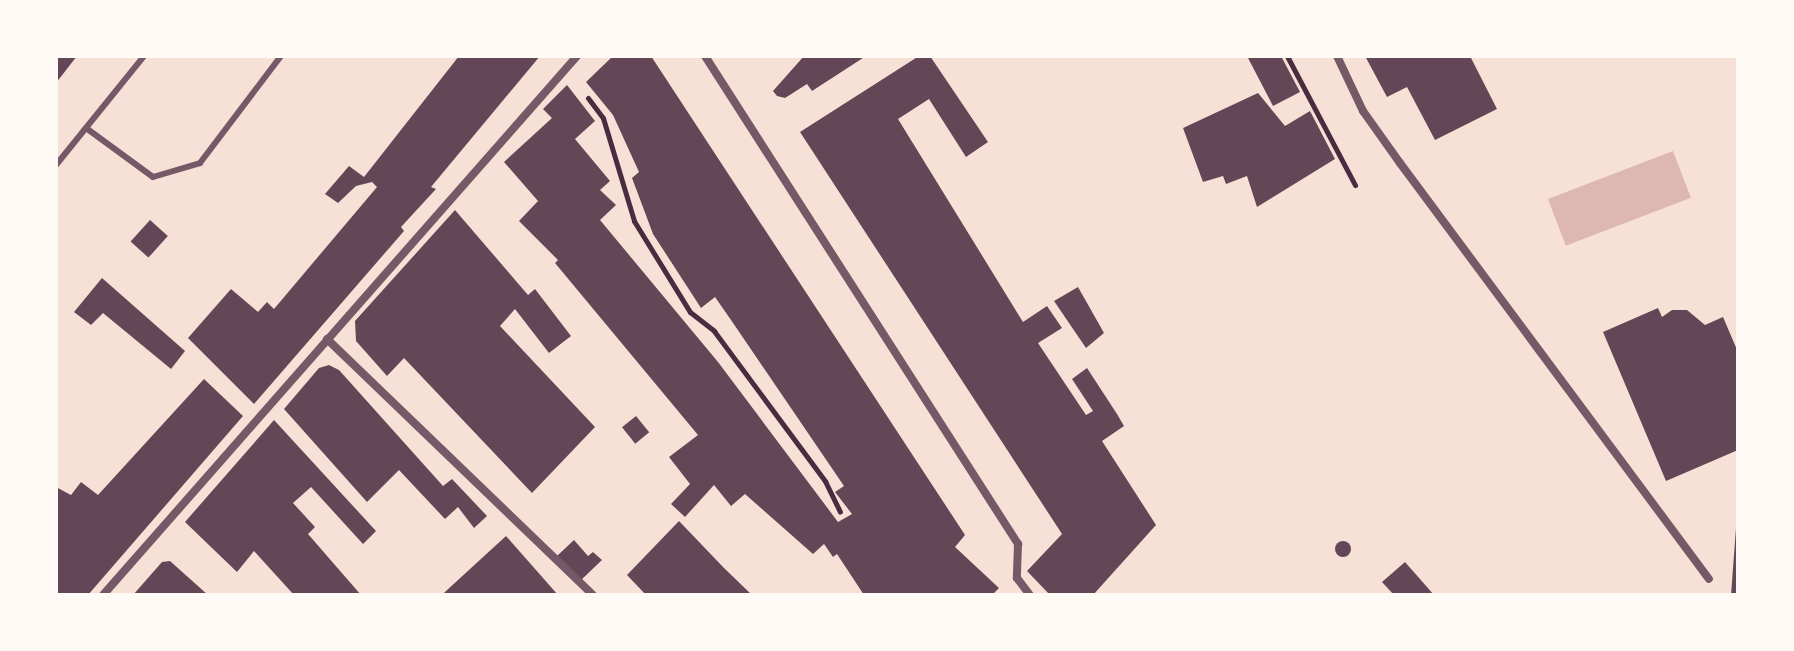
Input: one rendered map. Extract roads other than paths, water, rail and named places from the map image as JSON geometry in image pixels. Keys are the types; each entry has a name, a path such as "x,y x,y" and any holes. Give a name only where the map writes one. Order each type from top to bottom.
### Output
{"street":[{"path":"103,595 577,56"},
{"path":"705,56 1018,544 1017,578 1030,595"},
{"path":"1337,56 1363,111 1709,579"},
{"path":"327,339 593,595"}],"lane":[{"path":"56,165 144,56"},
{"path":"86,128 153,177 200,163 281,56"}]}
